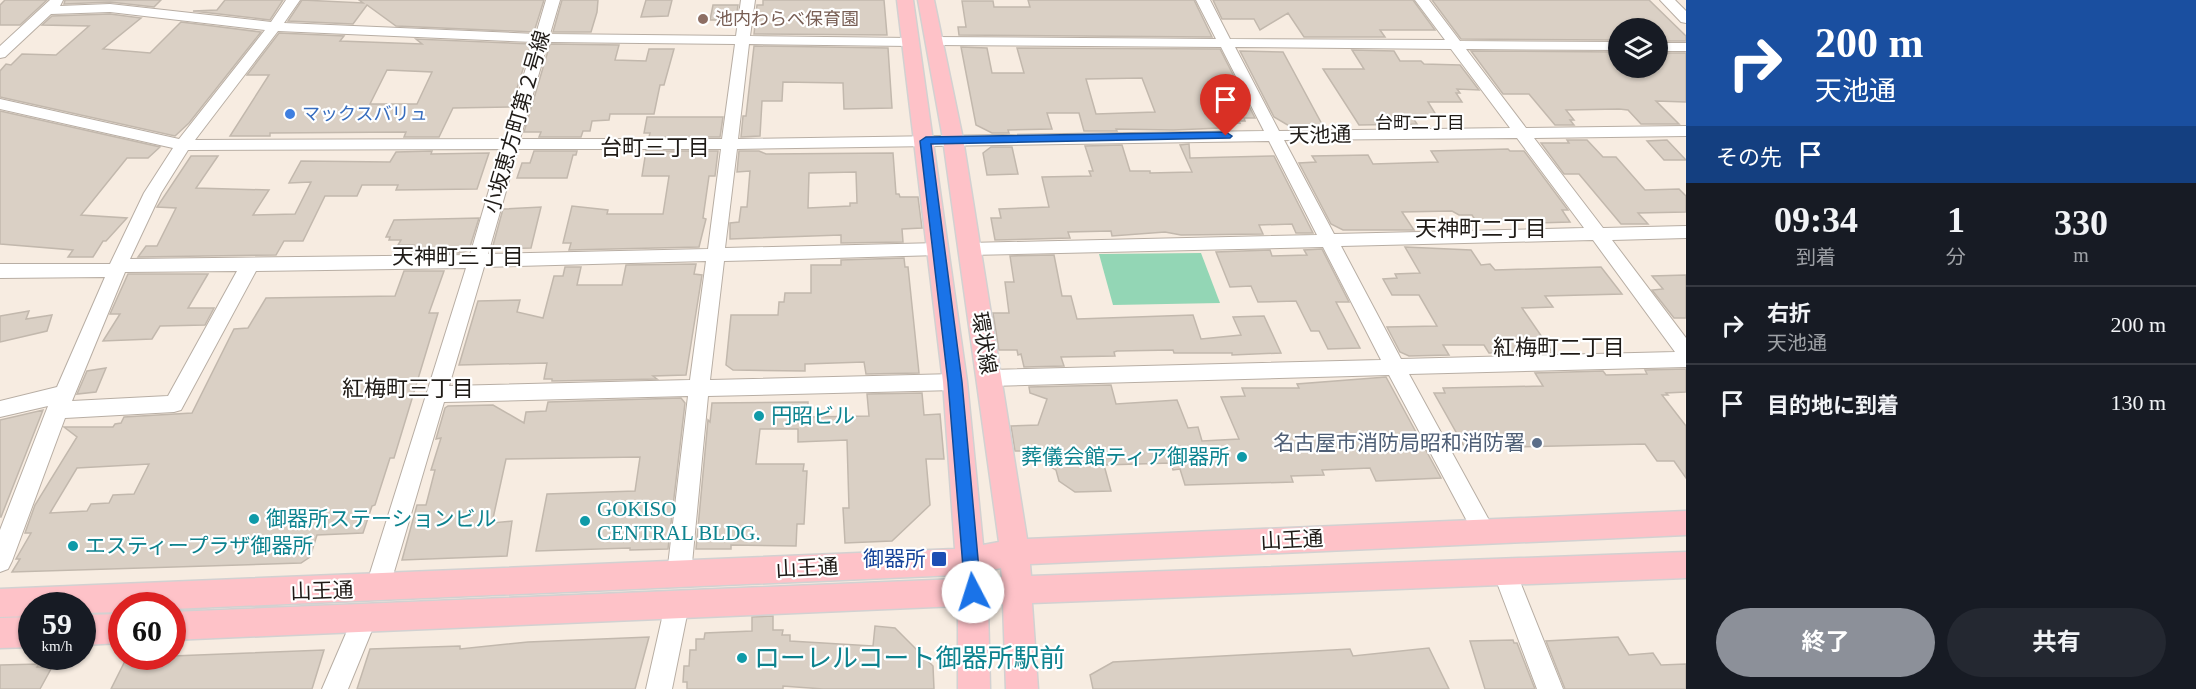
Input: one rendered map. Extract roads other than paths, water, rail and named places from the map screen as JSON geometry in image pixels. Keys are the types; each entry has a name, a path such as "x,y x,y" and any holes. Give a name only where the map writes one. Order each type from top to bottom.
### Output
{"main road":[{"name":"環状線","path":"905,0 926,141 955,382 973,592 974,689"},
{"name":"環状線","path":"926,0 953,139 1015,552 1019,590 1022,689"},
{"name":"山王通","path":"0,603 377,589 970,561 1015,552 1686,522"},
{"name":"山王通","path":"186,625 1019,590 1686,565"},
{"path":"0,633 18,632"}],"street":[{"path":"0,561 59,402 159,182 182,145 276,27 293,0"},
{"name":"小坂恵方町第２号線","path":"377,589 477,261 553,0"},
{"path":"679,574 699,387 748,0"},
{"path":"1203,0 1394,365 1484,531"},
{"path":"1422,0 1519,133 1686,352"},
{"path":"1667,0 1686,19"},
{"path":"0,54 53,5 110,8 276,27 542,38 910,42"},
{"path":"0,34 22,34"},
{"path":"933,41 1608,46"},
{"path":"1668,47 1686,47"},
{"name":"天池通","path":"0,104 182,145 729,144 953,139 1686,131"},
{"path":"969,249 1598,236 1686,232"},
{"path":"0,272 250,264 477,261 939,249"},
{"path":"0,409 59,402 174,404 250,264"},
{"path":"990,378 1394,365 1686,359"},
{"path":"437,394 955,382"},
{"path":"1505,572 1550,689"},
{"path":"659,689 676,606"},
{"path":"334,689 365,618"}],"place":[{"name":"池内わらべ保育園","path":"703,19"},
{"name":"マックスバリュ","path":"290,114"},
{"name":"円昭ビル","path":"759,416"},
{"name":"名古屋市消防局昭和消防署","path":"1537,443"},
{"name":"葬儀会館ティア御器所","path":"1242,457"},
{"name":"御器所ステーションビル","path":"254,519"},
{"name":"GOKISO CENTRAL BLDG.","path":"585,521"},
{"name":"エスティープラザ御器所","path":"73,546"},
{"name":"御器所","path":"939,559"},
{"name":"ローレルコート御器所駅前","path":"742,658"}],"district":[{"name":"台町二丁目","path":"1420,123"},
{"name":"台町三丁目","path":"655,147"},
{"name":"天神町二丁目","path":"1481,228"},
{"name":"天神町三丁目","path":"458,256"},
{"name":"紅梅町二丁目","path":"1559,347"},
{"name":"紅梅町三丁目","path":"408,388"}]}
